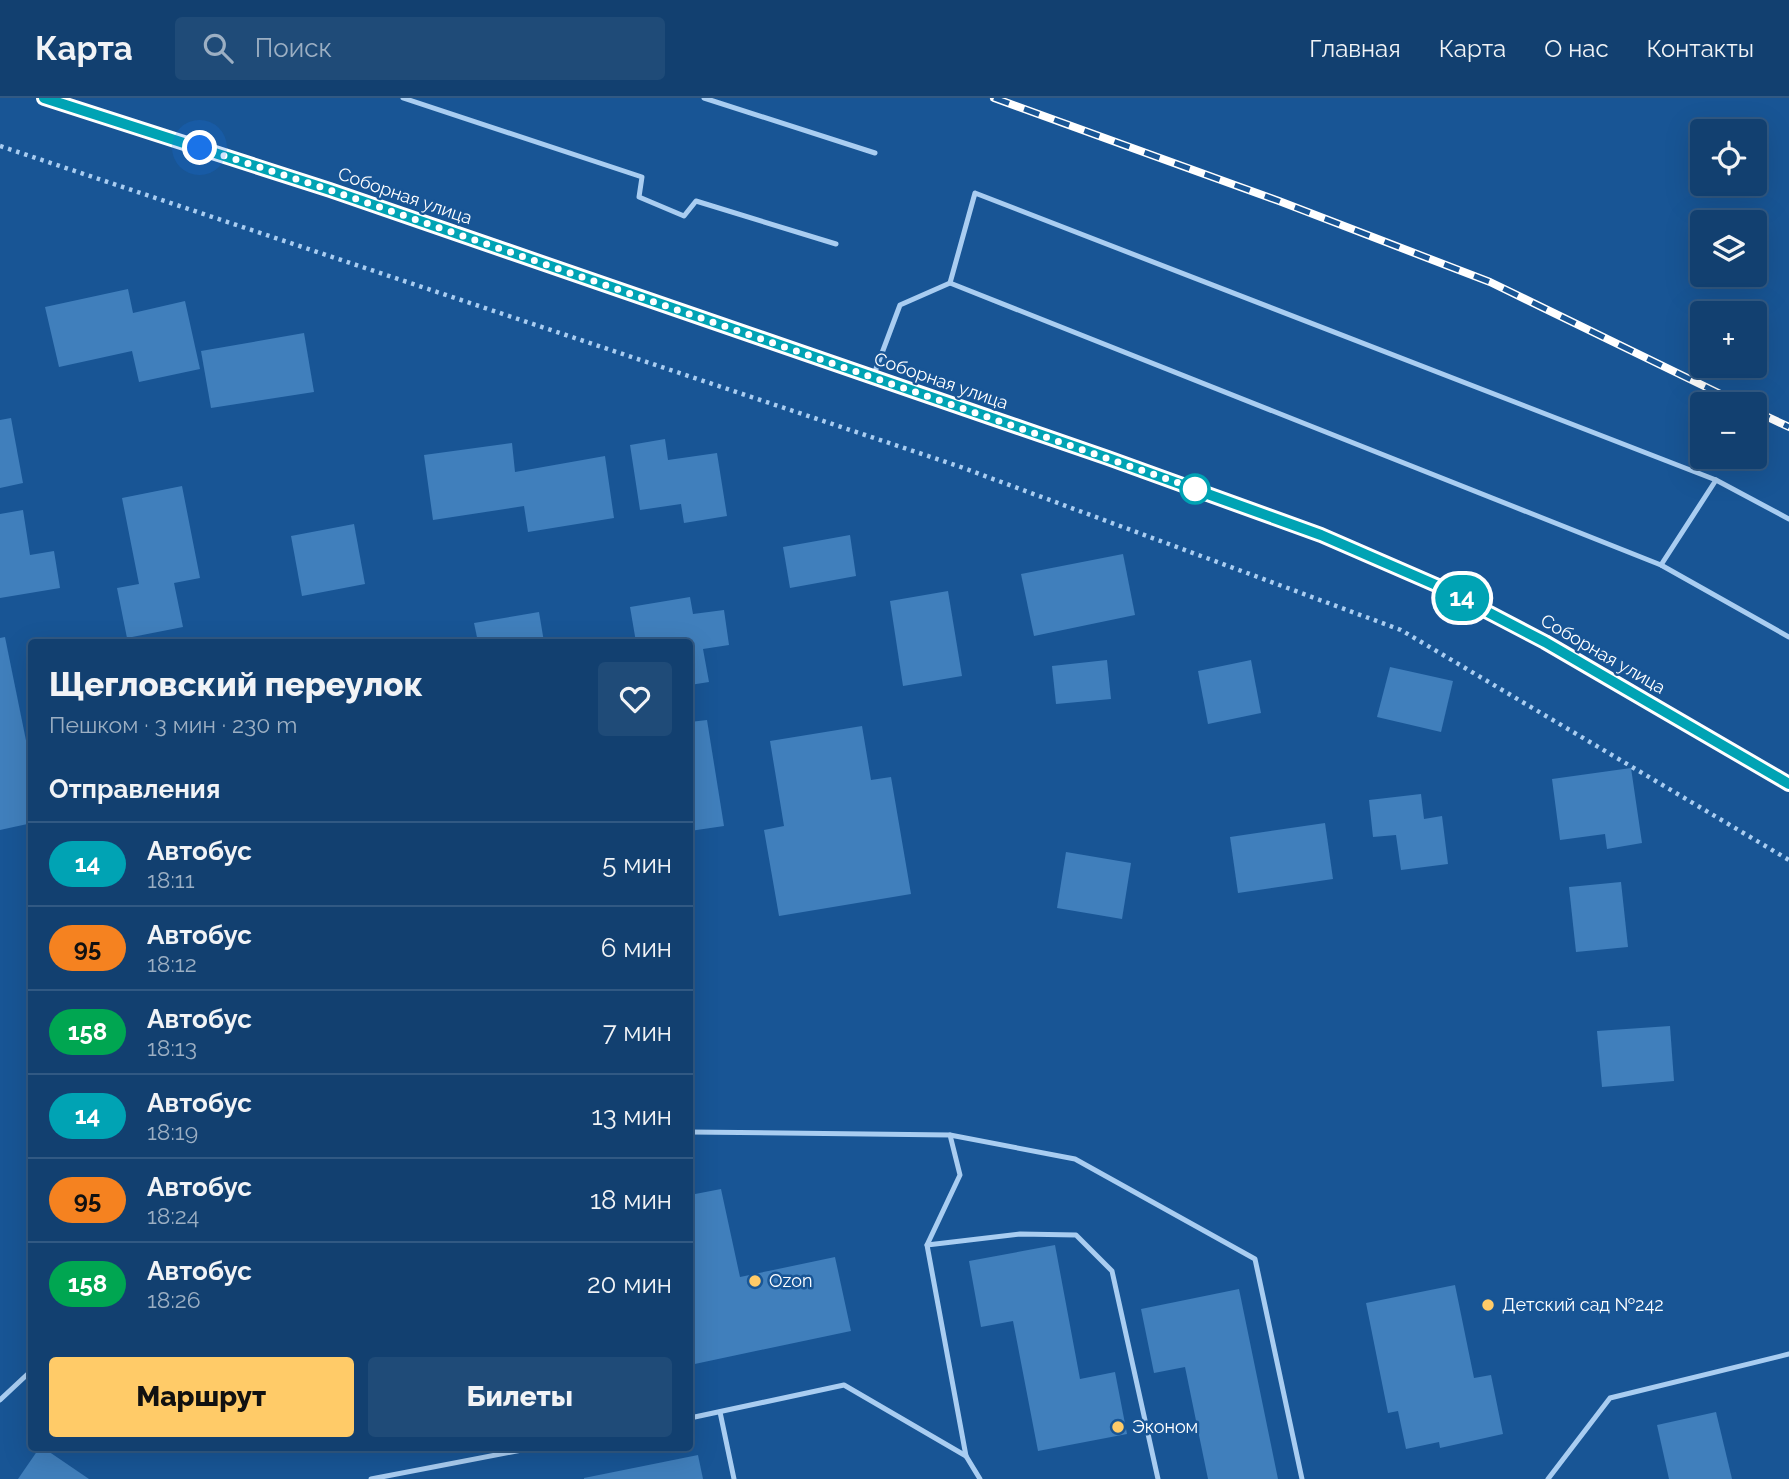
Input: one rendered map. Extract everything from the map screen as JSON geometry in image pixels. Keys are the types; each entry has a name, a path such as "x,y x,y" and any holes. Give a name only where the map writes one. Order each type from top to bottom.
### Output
{"street":[{"name":"Соборная улица","path":"44,98 330,190 1199,490 1321,535 1436,585 1545,642 1789,784"}],"lane":[{"path":"403,98 642,177 639,197 684,216 696,201 836,244"},
{"path":"704,98 875,153"},
{"path":"950,282 975,193 1716,480 1789,519"},
{"path":"873,378 900,305 950,282 1661,565 1789,637"},
{"path":"1661,565 1716,480"},
{"path":"693,1132 950,1135 1075,1159 1255,1259 1302,1479"},
{"path":"950,1135 960,1175 928,1245 966,1456 980,1479"},
{"path":"928,1245 1020,1234 1076,1235 1112,1271 1158,1479"},
{"path":"1548,1479 1610,1398 1788,1357"},
{"path":"0,1400 28,1374"},
{"path":"693,1417 844,1385 966,1456"},
{"path":"720,1412 734,1479"},
{"path":"371,1479 516,1451"}],"path":[{"path":"0,146 958,466 1401,629 1789,860"}],"building":[{"path":"128,289 133,313 185,301 200,369 139,382 132,351 59,367 45,307"},
{"path":"304,333 314,392 211,408 201,351"},
{"path":"11,418 23,483 0,488 0,420"},
{"path":"665,439 668,460 717,453 727,516 684,523 681,504 640,510 630,445"},
{"path":"512,443 515,472 605,456 614,518 528,532 524,506 433,520 424,455"},
{"path":"182,486 200,578 174,583 183,627 127,638 117,588 139,584 122,498"},
{"path":"23,510 30,555 54,551 60,588 0,598 0,514"},
{"path":"354,524 365,584 302,596 291,536"},
{"path":"850,535 856,576 790,588 783,547"},
{"path":"1123,554 1135,615 1034,636 1021,574"},
{"path":"948,591 962,676 903,686 890,601"},
{"path":"690,597 693,614 724,610 729,645 703,649 709,682 693,685 693,639 635,639 630,607"},
{"path":"539,612 544,639 477,639 474,623"},
{"path":"5,637 28,750 28,824 0,830 0,638"},
{"path":"1107,660 1111,699 1056,704 1052,666"},
{"path":"1251,660 1261,713 1208,724 1198,671"},
{"path":"1390,667 1453,681 1441,732 1377,717"},
{"path":"707,720 724,826 693,831 693,722"},
{"path":"862,726 871,780 891,777 911,894 779,916 764,830 784,826 770,741"},
{"path":"1631,768 1642,843 1607,849 1605,834 1560,840 1552,779"},
{"path":"1421,794 1424,819 1442,816 1448,864 1401,870 1396,835 1373,837 1369,800"},
{"path":"1325,823 1333,879 1238,893 1230,837"},
{"path":"1066,852 1131,863 1122,919 1057,908"},
{"path":"1621,882 1628,947 1576,952 1569,887"},
{"path":"1670,1026 1674,1081 1602,1087 1597,1031"},
{"path":"721,1189 740,1277 835,1257 851,1331 693,1364 693,1194"},
{"path":"1055,1245 1080,1379 1115,1372 1127,1434 1038,1451 1013,1321 981,1327 969,1261"},
{"path":"1455,1285 1474,1378 1491,1375 1503,1434 1440,1448 1439,1442 1406,1449 1398,1411 1388,1413 1366,1303"},
{"path":"1239,1289 1278,1479 1208,1479 1185,1367 1154,1373 1141,1309"},
{"path":"1716,1412 1732,1479 1669,1479 1657,1425"},
{"path":"37,1451 48,1451 89,1479 18,1479"},
{"path":"698,1455 703,1479 584,1479 584,1478"}],"railway":[{"path":"994,98 1279,201 1490,282 1716,392"},
{"path":"1767,417 1789,427"}],"bus line":[{"name":"14","path":"44,98 330,190 1108,458 1321,535 1436,585 1545,642 1789,784"}],"place":[{"name":"Ozon","path":"755,1281"},
{"name":"Детский сад №242","path":"1488,1305"},
{"name":"Эконом","path":"1118,1427"}],"route":[{"path":"200,148 330,190 1199,490 1195,489"}]}
